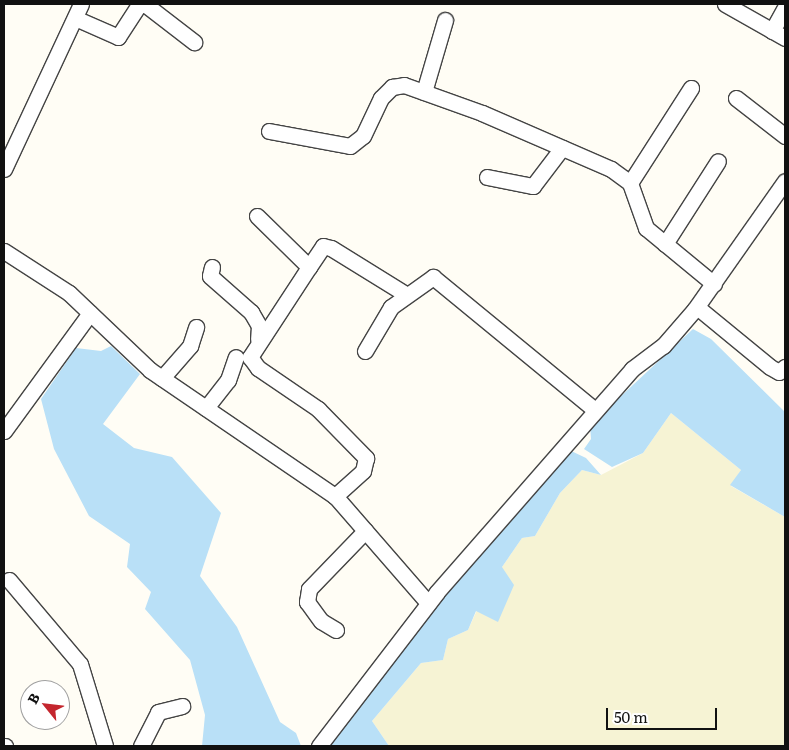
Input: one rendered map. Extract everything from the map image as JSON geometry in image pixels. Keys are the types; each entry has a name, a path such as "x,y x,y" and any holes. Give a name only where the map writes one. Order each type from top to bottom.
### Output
{"street":[{"path":"727,4 785,38"},
{"path":"4,169 78,11 118,36 139,5 146,5 194,42"},
{"path":"772,31 785,8"},
{"path":"424,92 445,20"},
{"path":"269,131 350,146 363,136 392,87 404,85 562,148 630,183"},
{"path":"691,88 630,183 638,216 665,244 714,284"},
{"path":"736,98 785,136"},
{"path":"487,178 533,186 562,148"},
{"path":"665,244 718,161"},
{"path":"319,746 428,603 596,410 697,306 785,181"},
{"path":"257,216 309,267"},
{"path":"335,496 363,471 366,458 318,409 258,368 250,357 258,339 294,294 323,246 331,248 407,295"},
{"path":"4,251 69,293 162,378 335,496 428,603"},
{"path":"212,267 210,276 251,312 259,326 258,339"},
{"path":"366,351 391,307 433,277 596,410"},
{"path":"697,306 770,367 779,372 785,367"},
{"path":"4,431 90,313"},
{"path":"162,378 190,346 196,327"},
{"path":"206,408 228,380 236,357"},
{"path":"336,630 321,621 307,602 309,589 365,531"},
{"path":"9,580 80,664 105,746"},
{"path":"140,746 158,712 182,706"}],"shaded area":[{"path":"671,413 741,470 731,486 785,517 785,746 389,746 372,721 421,663 443,660 448,639 468,630 477,610 497,621 502,567 522,538 535,536 560,493 582,470 601,475 643,453"}],"water":[{"path":"693,329 711,339 785,412 785,517 730,485 741,470 671,413 643,453 612,467 584,449 591,439 590,425"},
{"path":"111,346 140,374 103,424 134,448 172,457 221,513 200,576 237,627 280,722 296,733 301,746 202,746 205,715 190,660 145,609 151,592 127,567 130,544 89,516 54,449 41,399 76,348 101,351"},
{"path":"567,449 586,458 601,475 582,470 560,493 535,536 522,538 502,567 514,585 498,622 476,611 468,630 448,639 443,660 421,663 372,721 389,746 327,746 457,577"}]}
